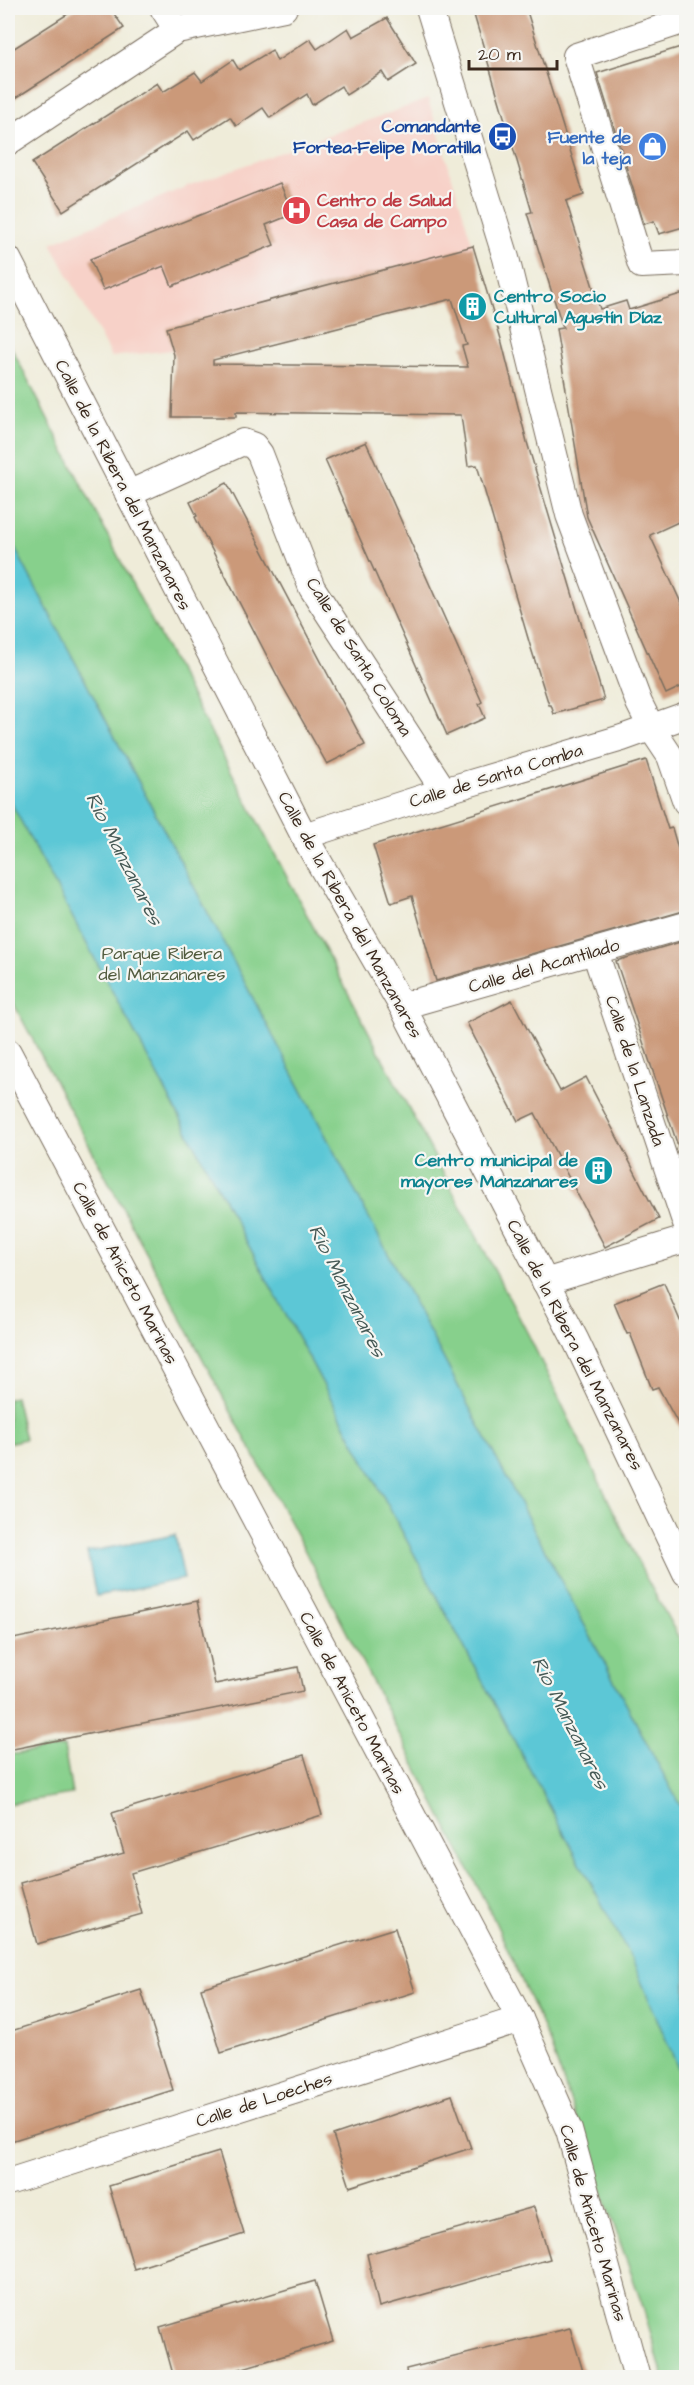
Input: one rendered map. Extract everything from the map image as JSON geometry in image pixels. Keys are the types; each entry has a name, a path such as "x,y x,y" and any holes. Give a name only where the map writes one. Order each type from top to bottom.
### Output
{"street":[{"path":"163,8 177,30"},
{"path":"8,142 177,30 284,8"},
{"path":"429,8 506,258 569,515 639,703 652,729 670,756 687,802"},
{"path":"687,20 576,56 641,265 687,263"},
{"name":"Calle de la Ribera del Manzanares","path":"8,259 304,836 402,1006 576,1341 687,1573"},
{"name":"Calle de Santa Coloma","path":"128,494 243,442 254,446 260,454 312,588 444,791"},
{"name":"Calle de Santa Comba","path":"304,836 444,791 652,729 687,715"},
{"name":"Calle del Acantilado","path":"402,1006 687,925"},
{"name":"Calle de la Lanzada","path":"595,951 687,1224"},
{"name":"Calle de Aniceto Marinas","path":"11,1068 520,2019 569,2130 637,2378"},
{"path":"545,1282 687,1239"},
{"name":"Calle de Loeches","path":"8,2182 520,2019"}],"shaded area":[{"name":"Centro de Salud Casa de Campo","path":"428,99 473,246 166,328 172,350 111,357 51,243 190,185"}],"green space":[{"name":"Parque Ribera del Manzanares","path":"8,341 135,589 528,1334 644,1574 686,1651 686,2377 663,2377 643,2307 549,2041 492,1915 305,1551 8,993"},
{"path":"15,1397 25,1439 8,1443 8,1399"},
{"path":"64,1747 72,1794 8,1804 8,1755"}],"water":[{"name":"Río Manzanares","path":"8,535 686,1817 686,2087 633,1962 8,797"},
{"path":"175,1535 184,1579 96,1596 87,1552"}],"building":[{"path":"77,8 110,8 124,28 8,103 8,52"},
{"path":"472,8 526,8 584,195 566,201 600,309 626,301 629,310 687,292 687,518 650,535 687,616 687,684 666,694 587,517 556,329 563,328 527,213 532,212"},
{"path":"387,18 416,64 388,82 382,72 346,95 341,86 312,105 307,94 270,118 263,108 236,126 230,117 194,140 188,131 63,211 32,163 157,83 163,92 195,72 202,81 233,60 239,70 272,50 277,61 310,39 317,49 348,28 353,37"},
{"name":"Fuente de la teja","path":"687,45 687,226 659,234 654,221 644,224 597,73"},
{"path":"280,183 293,214 266,225 274,245 172,286 164,266 103,290 90,259"},
{"path":"473,246 501,339 527,442 604,700 554,714 549,705 477,465 468,466 461,415 236,412 236,417 172,417 174,355 166,328","holes":["452,299 467,345 462,346 468,367 213,364 213,360"]},
{"path":"366,442 482,702 479,704 485,718 447,735 325,460"},
{"path":"227,483 365,745 327,764 282,685 195,517 197,516 190,502"},
{"path":"646,760 668,829 672,828 687,880 687,910 436,981 412,896 391,903 373,845"},
{"path":"687,940 687,1158 682,1158 616,961"},
{"name":"Centro municipal de mayores Manzanares","path":"512,1000 560,1091 586,1077 659,1219 605,1247 535,1113 518,1121 467,1023"},
{"path":"664,1283 687,1337 687,1440 658,1387 652,1389 630,1333 627,1334 614,1303"},
{"path":"197,1601 215,1684 298,1667 303,1691 8,1750 8,1640"},
{"path":"304,1755 322,1815 131,1873 142,1914 37,1944 20,1883 124,1853 112,1813"},
{"path":"395,1928 415,1992 221,2053 201,1988"},
{"path":"141,1990 173,2090 8,2142 8,2032"},
{"path":"452,2095 471,2148 350,2187 333,2135"},
{"path":"219,2152 244,2234 134,2269 109,2186"},
{"path":"534,2207 550,2259 379,2307 367,2254"},
{"path":"315,2281 333,2341 210,2378 174,2378 160,2327"},
{"path":"570,2328 585,2378 407,2378 406,2369"}],"place":[{"name":"Comandante Fortea-Felipe Moratilla","path":"502,136"},
{"name":"Fuente de la teja","path":"652,147"},
{"name":"Centro de Salud Casa de Campo","path":"296,210"},
{"name":"Centro Socio Cultural Agustín Díaz","path":"473,306"},
{"name":"Centro municipal de mayores Manzanares","path":"599,1170"}]}
